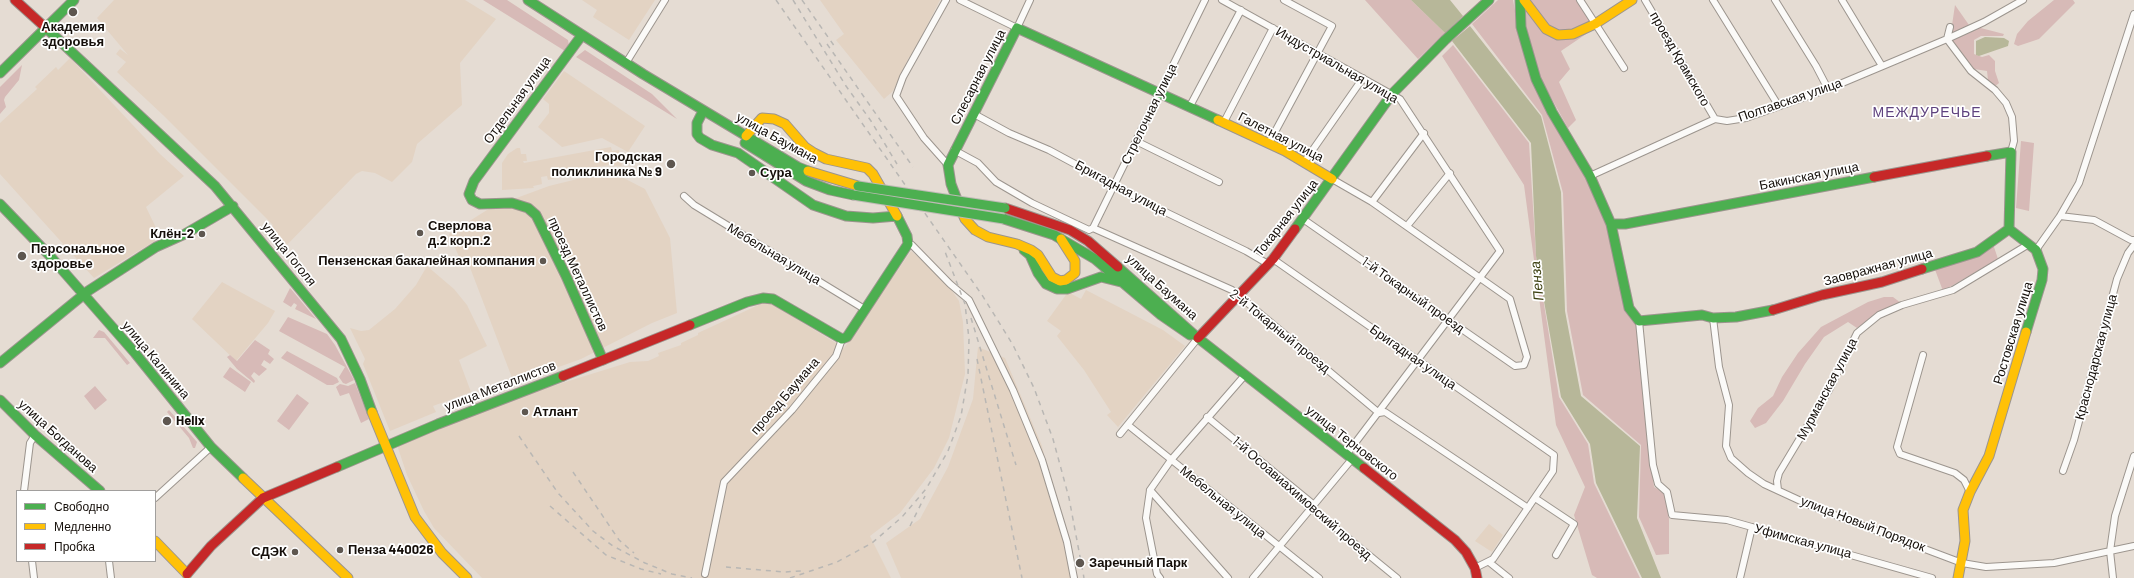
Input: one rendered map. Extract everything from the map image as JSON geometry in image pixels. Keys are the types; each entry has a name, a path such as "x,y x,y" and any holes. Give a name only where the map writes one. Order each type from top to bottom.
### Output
{"street":[{"name":"улица Гоголя","path":"15,0 180,152 233,206 341,339 360,379 385,446 419,523 442,553 467,578"},
{"path":"0,73 74,0"},
{"name":"улица Баумана","path":"528,0 643,74 667,87 798,167 823,177 858,186 1005,208 1046,220 1070,230 1088,241 1191,330 1198,338"},
{"path":"626,63 665,0"},
{"path":"946,0 906,71 896,96 924,138 948,164 956,203 965,219 975,230 988,237 1017,244 1038,255 1052,277 1060,280 1066,280 1074,273 1075,261 1061,238"},
{"name":"Галетная улица","path":"960,0 1017,28 1190,106 1305,161 1332,179 1372,202 1510,298 1527,357 1524,365"},
{"name":"Слесарная улица","path":"948,164 1030,0"},
{"name":"Стрелочная улица","path":"1093,228 1205,0"},
{"name":"Индустриальная улица","path":"1222,0 1400,99 1424,133 1500,251 1480,277"},
{"path":"1268,143 1332,26 1284,0"},
{"name":"Токарная улица","path":"1120,434 1198,338 1270,261 1304,219 1392,94 1445,40 1489,0"},
{"path":"1520,0 1521,27 1527,53 1536,79 1552,112 1566,131 1590,176 1612,224 1629,308 1639,321"},
{"path":"1524,0 1546,29 1558,35 1573,34 1595,24 1632,0"},
{"path":"1580,0 1624,68"},
{"name":"проезд Крамского","path":"1645,0 1715,119"},
{"path":"1713,0 1778,106"},
{"path":"1775,0 1828,88"},
{"path":"1842,0 1882,66"},
{"name":"Полтавская улица","path":"1590,176 1715,119 1727,121 1746,118 1828,88 1947,39 1984,22 2023,0"},
{"path":"1190,106 1241,10"},
{"path":"1950,27 1947,39 1971,72 1995,90 2006,103 2012,117 2014,141 2011,152 2009,229 2032,247 2060,216 2079,183 2134,14"},
{"path":"1224,122 1273,28"},
{"name":"Отдельная улица","path":"474,181 582,35"},
{"name":"улица Баумана","path":"643,74 659,87 789,172 830,190 1004,219 1026,225 1061,238 1095,259 1175,326 1198,338"},
{"path":"1305,161 1363,78"},
{"name":"Бригадная улица","path":"974,114 1009,133 1049,150 1114,185 1270,261 1417,361 1554,455 1554,471 1535,498"},
{"path":"701,115 697,123 697,134 700,138 738,153 813,205 846,216 874,218 896,216"},
{"path":"746,136 762,118 774,119 785,124 805,147 814,153 826,159 867,168 873,174 908,236 908,244 912,245 950,284 969,300 1013,390 1042,460 1066,542 1074,578"},
{"path":"1372,202 1424,133"},
{"path":"1136,140 1219,182"},
{"name":"2-й Токарный проезд","path":"954,150 978,163 996,182 1032,203 1089,230 1093,228 1232,290 1379,413 1385,412 1528,508"},
{"name":"Бакинская улица","path":"1612,224 1633,222 2011,152"},
{"path":"1407,226 1450,173"},
{"name":"проезд Металлистов","path":"474,181 469,194 474,201 483,204 512,203 528,208 536,215 566,276 603,360"},
{"name":"Мебельная улица","path":"684,196 694,205 866,310"},
{"name":"улица Калинина","path":"0,204 84,295 140,359 211,447 348,578"},
{"path":"0,363 84,295 156,247 185,234 233,206"},
{"path":"2060,216 2094,220 2131,240 2134,240"},
{"name":"1-й Токарный проезд","path":"1304,219 1448,321 1515,366 1524,365"},
{"name":"Заовражная улица","path":"1639,321 1702,315 1713,318 1736,317 1780,309 1822,295 1882,282 1977,252 2009,229"},
{"name":"проезд Баумана","path":"705,574 724,482 792,410 836,356 842,339 847,337 852,332 900,261 908,244"},
{"path":"1017,244 1030,255 1038,273 1046,284 1057,289 1067,289 1101,277 1121,282"},
{"name":"Краснодарская улица","path":"2063,471 2074,440 2117,279 2128,254 2134,245"},
{"name":"Мурманская улица","path":"1778,490 1777,482 1779,473 1829,390 1857,333 1880,315 1902,305 1953,290 2032,247"},
{"name":"Ростовская улица","path":"1958,578 1962,563 1964,541 1963,510 1970,492 1981,474 1989,456 2042,280 2043,269 2032,247"},
{"path":"1253,578 1349,457 1379,413 1480,277"},
{"name":"улица Металлистов","path":"187,576 211,546 263,498 385,446 747,302 764,298 773,299 842,339"},
{"name":"улица Новый Порядок","path":"1713,318 1719,368 1729,405 1726,446 1732,458 1748,474 1764,484 1816,508 1962,563 1986,567 2054,563 2134,546"},
{"name":"Уфимская улица","path":"1639,321 1653,465 1658,484 1666,492 1672,515 1727,520 1752,526 1932,578"},
{"name":"улица Терновского","path":"1198,338 1455,540 1466,552 1475,568 1477,578"},
{"path":"1923,355 1897,447 1900,454 1955,472 1964,480 1970,492"},
{"path":"1160,578 1157,574 1146,518 1150,490 1171,460 1245,375"},
{"name":"улица Богданова","path":"0,400 35,435 99,490"},
{"name":"1-й Осоавиахимовский проезд","path":"1207,417 1313,504 1315,511 1397,578"},
{"name":"Мебельная улица","path":"1128,425 1317,578"},
{"path":"24,490 30,443 35,435"},
{"path":"156,497 211,447"},
{"path":"2113,578 2110,551 2115,516 2134,456"},
{"path":"1150,490 1228,578"},
{"path":"1475,568 1489,562 1535,498 1574,524 1556,555"},
{"path":"1740,578 1752,526"},
{"path":"156,543 187,576"},
{"path":"32,562 34,578"},
{"path":"109,562 111,578"},
{"path":"1489,562 1509,578"}],"shaded area":[{"path":"114,0 465,0 496,19 460,63 462,105 417,144 412,162 392,182 375,173 362,171 356,174 283,249 268,230 273,225 163,115 117,72 126,62 116,54 120,49 128,55 97,18"},
{"path":"483,0 507,0 568,40 569,46 565,51"},
{"path":"582,0 655,0 629,40 593,17 597,10"},
{"path":"820,0 940,0 911,57 909,57 893,91 884,99 836,40 844,34"},
{"path":"1365,0 1411,0 1445,33 1418,59"},
{"path":"1411,0 1450,0 1463,16 1445,33"},
{"path":"1498,0 1513,0 1517,21 1542,102 1591,184 1611,234 1637,322 1654,487 1666,494 1669,519 1669,554 1656,555 1639,517 1641,445 1583,395 1567,311 1563,193 1542,115 1472,24"},
{"path":"1529,0 1577,0 1591,22 1572,31 1560,31 1548,25"},
{"path":"2054,0 2073,0 2075,3 2039,39 2018,46 2014,44 2017,34 2028,21"},
{"path":"1524,3 1555,38 1595,28 1561,51 1570,69 1559,82 1576,120 1568,128 1538,74 1525,28"},
{"path":"1955,5 1969,25 2004,34 2003,36 1981,36 1974,40 1974,54 1982,57 1989,55 1995,61 1995,71 1999,83 1994,87 1988,80 1987,71 1974,69 1953,42 1951,32"},
{"path":"1470,26 1541,116 1561,192 1565,311 1581,396 1640,446 1637,518 1661,578 1642,578 1596,483 1590,444 1561,397 1536,256 1531,143 1452,41"},
{"path":"1985,37 2004,38 2009,41 2008,46 1979,56 1976,55 1976,41"},
{"path":"1453,45 1529,143 1536,255 1559,397 1588,444 1594,483 1640,578 1597,578 1592,575 1574,515 1585,487 1556,425 1524,185 1442,56"},
{"path":"585,50 652,94 677,119 576,57"},
{"path":"70,58 160,154 184,176 146,207 159,234 153,237 155,241 94,278 0,174 0,123 37,89 35,87 56,67 58,70"},
{"path":"22,65 19,80 5,97 4,100 6,107 0,114 0,87"},
{"path":"564,71 645,126 628,152 602,138 562,147 538,127 549,113 549,104 543,99"},
{"path":"2021,141 2034,143 2029,211 2016,208"},
{"path":"611,147 612,151 619,150 622,166 609,165 591,168 592,172 563,177 562,173 556,174 556,178 548,180 547,176 541,177 542,184 533,186 534,188 502,190 502,163 508,154 517,148 520,148 521,154 526,154 527,161 523,161 524,163"},
{"path":"610,171 645,189 670,238 677,313 652,323 581,359 514,383 466,257 460,259 449,234 487,210 503,203 549,186"},
{"path":"1993,244 1998,259 1943,291 1934,267"},
{"path":"911,251 944,279 959,301 963,322 965,374 949,438 934,468 900,513 870,536 891,578 482,578 434,528 424,511 407,475 397,445 527,394 630,362 648,361 659,356 658,353 681,345 681,343 698,335 698,333 767,301 844,348"},
{"path":"427,266 454,289 467,305 487,346 459,360 471,392 433,406 436,412 390,431 363,364 365,359 350,328 361,331 369,330 395,309 416,285"},
{"path":"222,282 275,311 268,323 236,361 192,319"},
{"path":"290,288 316,319 295,309 297,305 294,303 291,307 283,302"},
{"path":"1086,290 1163,330 1185,346 1118,427 1107,415 1111,412 1084,370 1057,336 1061,331 1047,321 1068,292 1081,299"},
{"path":"1884,297 1893,297 1901,303 1878,313 1857,328 1848,322 1824,337 1805,364 1783,401 1766,423 1755,428 1750,421 1758,408 1773,396 1782,377 1798,353 1821,327 1868,302"},
{"path":"288,317 327,334 335,345 354,380 346,384 343,383 339,377 345,367 279,331"},
{"path":"99,330 104,332 130,363 127,365 105,338 93,338"},
{"path":"255,340 270,350 268,354 274,359 270,364 264,360 261,365 267,369 259,376 254,372 251,376 255,381 254,383 237,369 227,357 230,355 237,361"},
{"path":"978,347 1005,358 1042,446 1074,578 901,578 886,543 920,519 948,467 973,399"},
{"path":"287,351 337,378 339,382 333,385 327,385 281,358"},
{"path":"230,367 251,382 245,392 223,377"},
{"path":"355,383 369,419 361,423 349,393 340,396 336,387 340,384 348,386"},
{"path":"95,386 107,400 95,410 84,396"},
{"path":"297,394 309,403 289,430 277,421"},
{"path":"169,410 197,442 195,448 193,448 189,438 167,412"},
{"path":"1489,524 1503,535 1492,552 1475,541"}],"railway":[{"path":"776,0 982,295 1013,345 1034,388 1053,439 1069,498 1084,578"},
{"path":"793,0 846,86 871,121 897,164"},
{"path":"802,0 835,47"},
{"path":"827,44 913,167"},
{"path":"790,578 837,562 872,543 902,517 926,489 948,451 961,416 968,375 969,339 965,304 944,249"},
{"path":"971,318 1016,465"},
{"path":"977,359 1022,578"},
{"path":"519,436 558,493 593,531 613,546 645,563 672,574 692,578"},
{"path":"573,472 619,540 634,553"},
{"path":"910,526 925,496"},
{"path":"550,506 606,555 641,569 661,574"},
{"path":"726,567 784,572 802,571"}],"traffic: fast":[{"path":"0,73 74,0"},
{"path":"528,0 643,74 798,167 808,171"},
{"path":"1295,229 1392,94 1445,40 1489,0"},
{"path":"1520,0 1521,27 1536,79 1552,112 1590,176 1611,224 1629,308 1639,321 1702,315 1713,318 1736,317 1773,310"},
{"path":"46,28 215,186 341,339 360,379 372,412"},
{"path":"961,210 951,184 948,165 1017,28 1218,120"},
{"path":"582,35 474,181 469,194 472,200 480,204 512,203 528,208 536,215 566,276 603,360"},
{"path":"690,325 747,302 763,298 773,299 842,339 847,337 908,244 907,236 897,216 873,218 846,216 813,205 738,153 712,145 700,138 697,134 697,123 701,115"},
{"path":"745,143 806,181 830,190 853,195"},
{"path":"1987,156 2011,152 2009,229"},
{"path":"1611,224 1625,224 1874,177"},
{"path":"858,186 1005,208"},
{"path":"853,195 1004,219"},
{"path":"0,204 50,256 135,353 211,447 243,478"},
{"path":"0,363 88,291 156,247 185,234 233,206"},
{"path":"1004,219 1054,235 1095,259 1161,315 1190,335"},
{"path":"1922,269 1977,252 2009,229"},
{"path":"2009,229 2036,250 2043,269 2042,280 2026,332"},
{"path":"1024,250 1030,255 1038,273 1046,284 1057,289 1067,289 1101,277 1121,282"},
{"path":"1118,267 1198,338 1364,468"},
{"path":"337,467 438,424 563,376"},
{"path":"0,400 35,435 99,490"}],"traffic: slow":[{"path":"1524,0 1546,29 1558,35 1573,34 1595,24 1632,0"},
{"path":"746,136 762,118 774,119 785,124 805,147 814,153 826,159 867,168 873,174 897,216"},
{"path":"1218,120 1285,151 1332,179"},
{"path":"808,171 858,186"},
{"path":"961,210 965,219 975,230 988,237 1017,244 1038,255 1052,277 1060,281 1066,280 1075,273 1075,261 1061,239"},
{"path":"1958,578 1965,541 1963,510 1970,492 1989,456 2026,332"},
{"path":"372,412 415,517 442,553 467,578"},
{"path":"243,478 348,578"},
{"path":"156,542 187,574"}],"traffic: jam":[{"path":"15,0 46,28"},
{"path":"1874,177 1987,156"},
{"path":"1005,208 1070,230 1088,241 1118,267"},
{"path":"1198,338 1273,259 1295,229"},
{"path":"1773,310 1822,295 1882,282 1922,269"},
{"path":"563,376 690,325"},
{"path":"187,574 211,546 263,498 337,467"},
{"path":"1364,468 1455,540 1466,552 1475,568 1477,578"}],"place":[{"name":"Академия здоровья","path":"73,12"},
{"name":"Городская поликлиника № 9","path":"671,164"},
{"name":"Сура","path":"752,173"},
{"name":"Сверлова д.2 корп.2","path":"420,233"},
{"name":"Клён-2","path":"202,234"},
{"name":"Персональное здоровье","path":"22,256"},
{"name":"Пензенская бакалейная компания","path":"543,261"},
{"name":"Атлант","path":"525,412"},
{"name":"Helix","path":"167,421"},
{"name":"Пенза 440026","path":"340,550"},
{"name":"СДЭК","path":"295,552"},
{"name":"Заречный Парк","path":"1080,563"}],"district":[{"name":"МЕЖДУРЕЧЬЕ","path":"1927,112"}],"water label":[{"name":"Пенза","path":"1537,281"}]}
